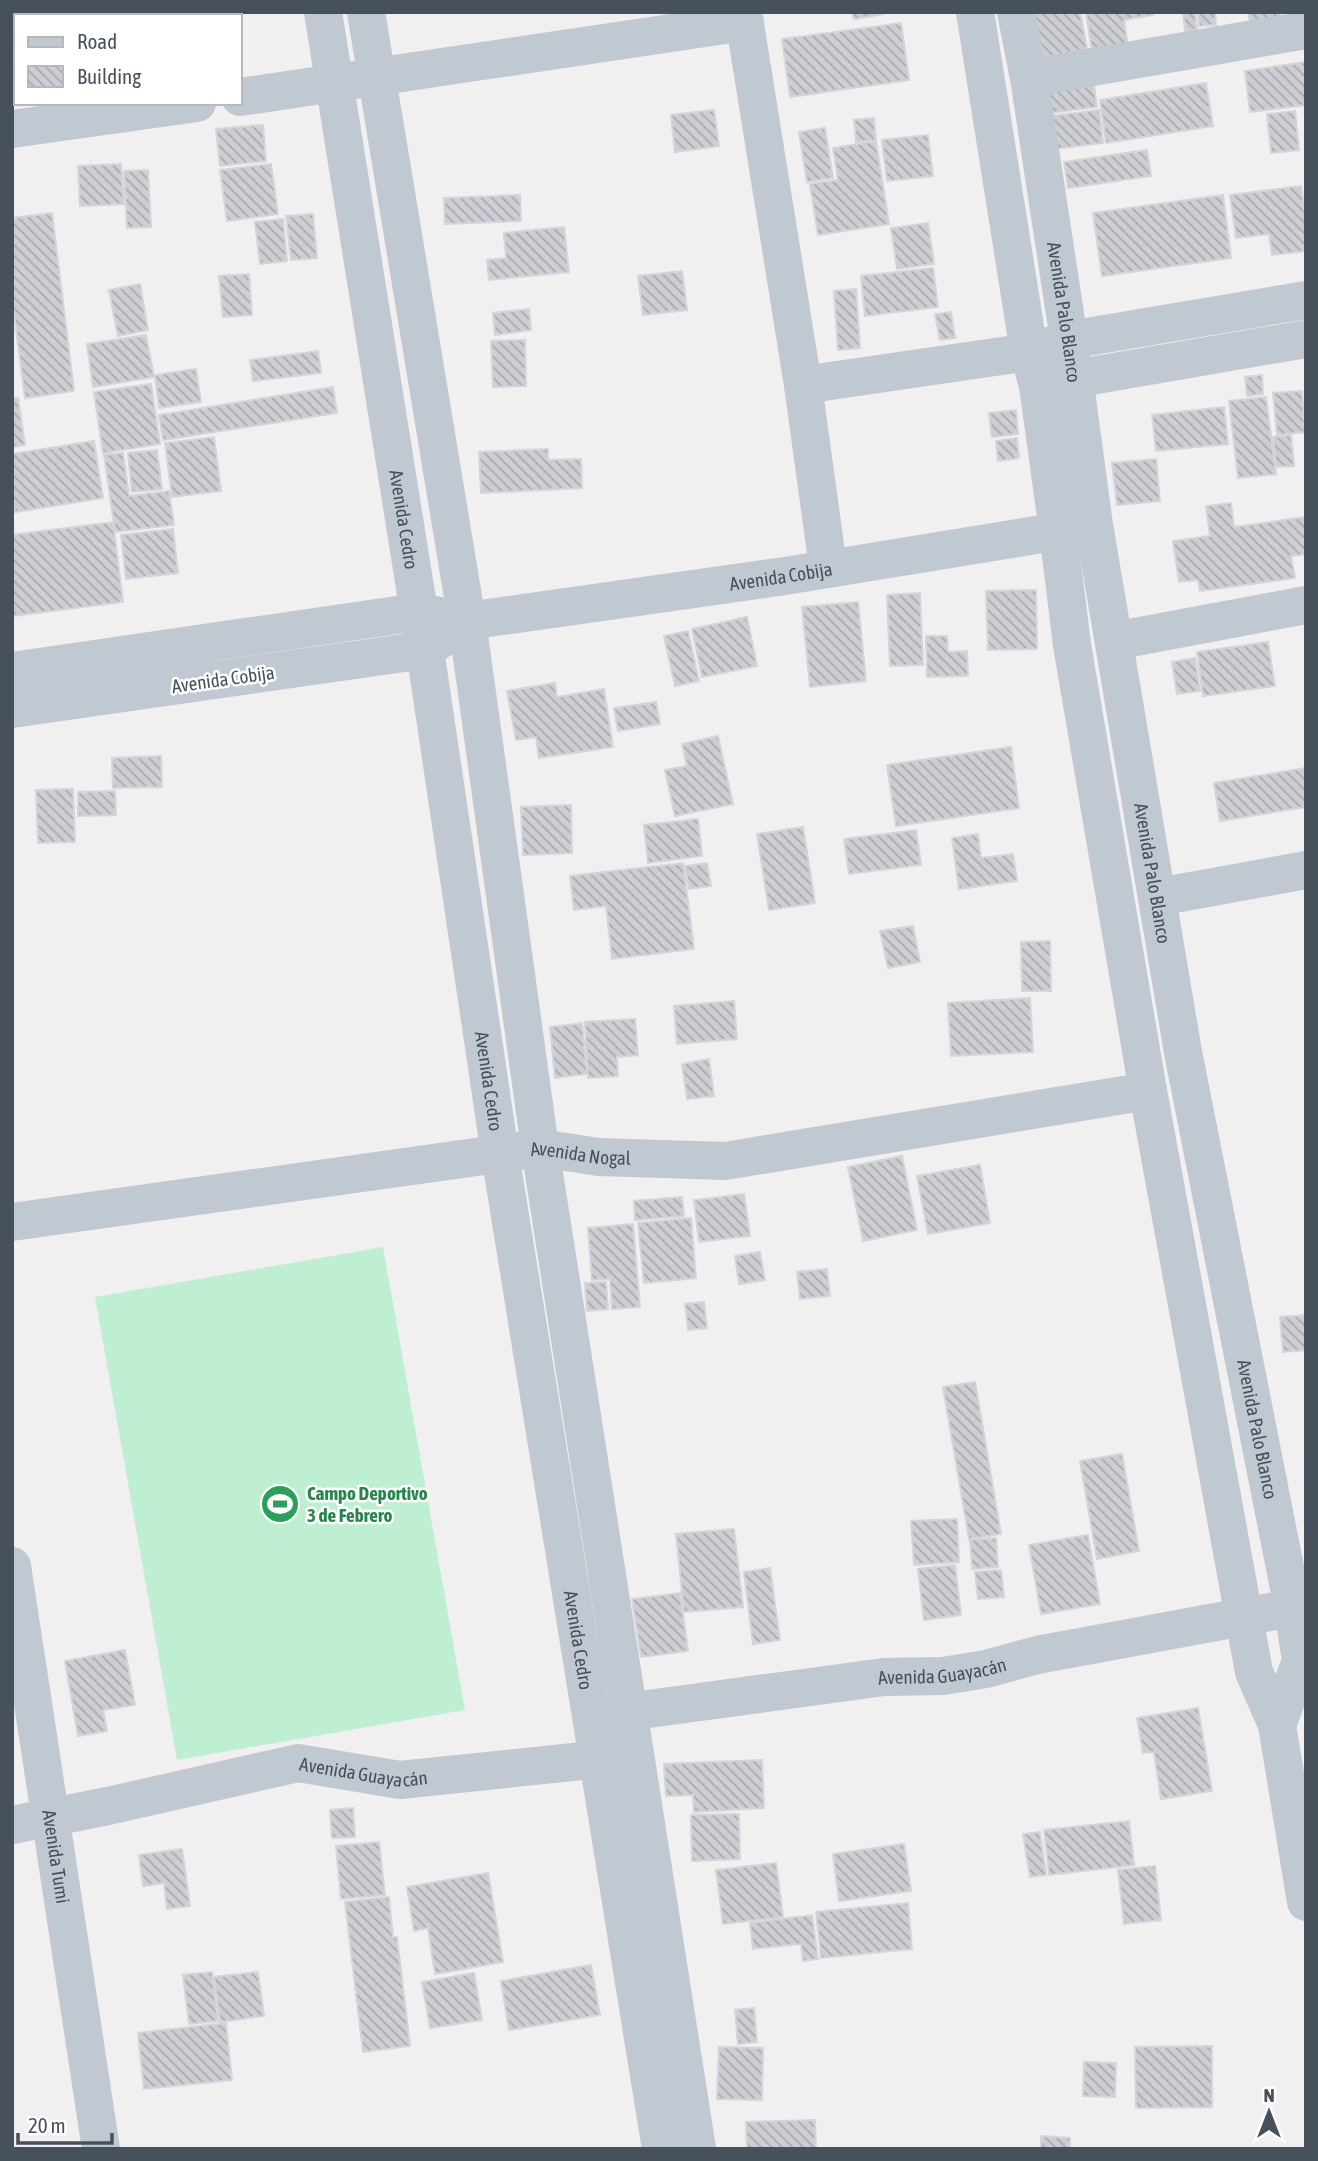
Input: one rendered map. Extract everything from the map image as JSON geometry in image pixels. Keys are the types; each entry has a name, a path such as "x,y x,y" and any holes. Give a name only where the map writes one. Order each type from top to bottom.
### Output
{"street":[{"name":"Avenida Cedro","path":"323,12 425,650 500,1154 661,2149"},
{"name":"Avenida Cedro","path":"366,12 467,621 540,1148 696,2149"},
{"name":"Avenida Palo Blanco","path":"975,12 1076,528 1114,641 1183,1052 1293,1608 1301,1661 1277,1725"},
{"name":"Avenida Palo Blanco","path":"1016,12 1029,78 1069,340 1047,372"},
{"path":"242,97 377,78 744,17 803,385 828,567"},
{"path":"1029,78 1306,30"},
{"path":"12,129 183,105"},
{"path":"1069,340 1306,300"},
{"path":"803,385 1047,372 1306,339"},
{"name":"Avenida Palo Blanco","path":"1076,528 1072,645 1148,1091 1254,1672 1277,1725 1306,1902"},
{"name":"Avenida Cobija","path":"12,671 418,612 467,621 771,578 1076,528"},
{"path":"1114,641 1306,605"},
{"name":"Avenida Cobija","path":"12,709 425,650 467,621"},
{"path":"1158,897 1306,870"},
{"name":"Avenida Nogal","path":"12,1222 540,1148 598,1157 725,1161 1148,1091"},
{"name":"Avenida Tumi","path":"12,1566 101,2149"},
{"name":"Avenida Guayacán","path":"590,1717 884,1677 943,1676 986,1669 1037,1655 1293,1608"},
{"name":"Avenida Guayacán","path":"12,1825 298,1763 400,1780 635,1755"}],"green space":[{"name":"Campo Deportivo 3 de Febrero","path":"383,1247 465,1710 177,1760 95,1297"}],"building":[{"path":"12,12 33,12 14,14 12,54"},
{"path":"111,12 145,12 145,14"},
{"path":"190,12 232,12 232,14"},
{"path":"852,12 882,12 883,14 854,19"},
{"path":"1034,12 1080,12 1087,49 1042,58"},
{"path":"1086,12 1152,12 1153,15 1124,20 1128,47 1092,52"},
{"path":"1183,12 1195,12 1197,29 1185,31"},
{"path":"1198,12 1215,12 1216,25 1199,26"},
{"path":"1248,12 1280,12 1281,21 1250,25"},
{"path":"901,23 909,80 790,97 782,39"},
{"path":"1306,62 1306,105 1250,112 1245,71"},
{"path":"1093,77 1097,107 1050,113 1046,83"},
{"path":"1206,83 1213,126 1106,143 1100,100"},
{"path":"714,110 719,146 675,152 671,115"},
{"path":"1099,110 1103,143 1055,149 1051,116"},
{"path":"1295,111 1299,150 1271,153 1267,114"},
{"path":"874,118 876,140 856,142 854,120"},
{"path":"263,125 266,161 220,166 216,129"},
{"path":"825,128 833,178 807,182 799,132"},
{"path":"928,135 933,176 887,181 882,140"},
{"path":"876,141 889,224 818,235 810,184 838,180 833,148"},
{"path":"1147,150 1151,176 1068,188 1064,162"},
{"path":"121,164 124,204 80,206 78,166"},
{"path":"271,164 278,214 227,221 220,170"},
{"path":"148,170 151,227 127,228 124,171"},
{"path":"1301,186 1306,221 1306,251 1272,255 1269,234 1236,238 1230,195"},
{"path":"520,195 521,221 445,224 444,198"},
{"path":"1223,195 1231,258 1102,276 1093,213"},
{"path":"52,213 74,391 25,398 12,298 12,218"},
{"path":"313,214 317,258 291,260 286,216"},
{"path":"283,219 287,261 260,264 255,222"},
{"path":"928,223 934,264 897,269 891,228"},
{"path":"564,227 569,272 489,280 487,260 506,258 504,233"},
{"path":"933,268 938,307 865,316 861,276"},
{"path":"682,271 687,310 643,315 638,276"},
{"path":"249,274 252,315 223,317 219,276"},
{"path":"140,284 148,330 118,336 109,290"},
{"path":"856,289 860,348 838,350 834,291"},
{"path":"529,309 531,330 495,335 493,313"},
{"path":"951,312 955,338 940,340 935,314"},
{"path":"146,335 154,377 93,387 87,344"},
{"path":"525,340 526,386 493,387 491,341"},
{"path":"318,351 321,373 253,381 250,360"},
{"path":"196,369 201,402 159,408 155,375"},
{"path":"1262,375 1263,394 1247,396 1245,377"},
{"path":"151,384 160,444 103,453 94,392"},
{"path":"333,387 337,413 163,440 159,415"},
{"path":"1302,391 1305,432 1277,435 1273,393"},
{"path":"1266,397 1276,474 1238,478 1229,401"},
{"path":"12,398 18,398 25,445 12,447"},
{"path":"1224,407 1228,444 1156,451 1152,415"},
{"path":"1016,410 1018,434 992,437 989,413"},
{"path":"1291,435 1294,466 1276,467 1273,437"},
{"path":"214,437 221,491 172,497 165,443"},
{"path":"1017,438 1019,458 998,461 996,441"},
{"path":"94,441 103,498 15,512 12,497 12,454"},
{"path":"548,449 548,460 581,459 582,488 481,493 479,452"},
{"path":"157,450 162,489 132,492 128,453"},
{"path":"123,453 129,496 169,491 174,525 115,532 104,455"},
{"path":"1156,459 1160,501 1117,505 1112,463"},
{"path":"1231,503 1234,527 1306,517 1306,554 1291,556 1295,578 1200,591 1198,580 1179,582 1173,541 1210,536 1206,506"},
{"path":"113,522 123,602 12,616 12,535"},
{"path":"173,529 178,573 126,579 121,535"},
{"path":"1036,590 1037,649 988,650 986,591"},
{"path":"920,593 923,665 890,666 887,595"},
{"path":"858,602 866,681 810,687 802,607"},
{"path":"747,617 757,666 702,677 692,629"},
{"path":"688,631 699,681 675,686 664,636"},
{"path":"926,636 947,636 948,652 967,651 968,676 927,677"},
{"path":"1268,642 1275,686 1203,696 1197,652"},
{"path":"1195,658 1200,691 1177,694 1172,662"},
{"path":"555,683 557,697 604,689 613,747 539,758 536,737 516,740 507,691"},
{"path":"656,702 660,724 618,731 614,708"},
{"path":"718,736 733,804 675,816 665,770 687,766 682,744"},
{"path":"1011,747 1019,808 896,826 887,765"},
{"path":"161,756 162,787 113,788 112,758"},
{"path":"1306,768 1306,807 1220,821 1214,783"},
{"path":"73,789 75,842 38,843 36,790"},
{"path":"115,791 116,815 78,816 78,792"},
{"path":"571,805 572,853 523,855 521,807"},
{"path":"698,819 702,856 648,863 644,825"},
{"path":"803,827 815,903 769,910 757,834"},
{"path":"916,830 921,865 849,874 844,839"},
{"path":"978,834 981,858 1013,854 1017,881 959,889 952,838"},
{"path":"683,863 694,949 612,959 606,906 574,910 570,876"},
{"path":"707,863 711,886 689,889 685,866"},
{"path":"913,926 920,962 888,968 880,931"},
{"path":"1050,941 1051,991 1022,991 1021,942"},
{"path":"1030,998 1033,1052 951,1056 948,1003"},
{"path":"734,1001 737,1039 677,1044 674,1006"},
{"path":"635,1019 638,1055 617,1057 618,1076 588,1078 585,1022"},
{"path":"582,1023 587,1074 555,1078 550,1027"},
{"path":"709,1059 714,1096 687,1099 682,1064"},
{"path":"902,1156 917,1230 863,1241 848,1167"},
{"path":"980,1165 990,1223 928,1234 917,1176"},
{"path":"744,1194 750,1236 699,1242 694,1200"},
{"path":"682,1197 684,1216 635,1220 634,1201"},
{"path":"691,1218 696,1278 644,1283 638,1223"},
{"path":"633,1224 640,1307 612,1309 610,1279 592,1280 588,1228"},
{"path":"760,1252 765,1280 739,1284 735,1256"},
{"path":"827,1269 830,1296 800,1299 797,1272"},
{"path":"606,1282 608,1309 587,1311 585,1283"},
{"path":"704,1302 707,1328 688,1330 685,1304"},
{"path":"1306,1315 1306,1350 1283,1352 1280,1317"},
{"path":"975,1382 1001,1534 969,1539 943,1387"},
{"path":"1122,1454 1139,1551 1097,1559 1080,1461"},
{"path":"957,1519 959,1562 914,1565 911,1521"},
{"path":"734,1529 743,1607 684,1612 676,1534"},
{"path":"1088,1535 1100,1604 1041,1614 1029,1545"},
{"path":"996,1538 998,1567 972,1569 970,1540"},
{"path":"955,1565 961,1615 924,1620 918,1569"},
{"path":"770,1568 780,1640 753,1644 744,1572"},
{"path":"1001,1570 1004,1597 978,1599 975,1572"},
{"path":"680,1593 688,1651 641,1657 632,1599"},
{"path":"125,1650 135,1705 103,1710 107,1731 78,1736 65,1661"},
{"path":"1198,1708 1212,1791 1161,1799 1154,1752 1143,1753 1137,1718"},
{"path":"762,1760 764,1808 694,1812 693,1795 666,1796 664,1764"},
{"path":"353,1808 355,1837 332,1838 330,1810"},
{"path":"739,1814 740,1859 692,1861 691,1815"},
{"path":"1129,1821 1134,1865 1049,1875 1044,1830"},
{"path":"1040,1832 1046,1875 1030,1877 1023,1834"},
{"path":"379,1842 385,1895 341,1899 336,1846"},
{"path":"904,1844 911,1891 839,1901 833,1854"},
{"path":"182,1849 190,1906 167,1909 164,1883 143,1886 139,1855"},
{"path":"776,1863 783,1917 723,1924 716,1870"},
{"path":"1155,1866 1161,1920 1124,1924 1118,1870"},
{"path":"488,1873 503,1962 435,1974 428,1928 414,1931 407,1887"},
{"path":"389,1897 393,1937 397,1937 410,2046 363,2052 345,1902"},
{"path":"908,1903 912,1949 821,1958 816,1912"},
{"path":"812,1915 818,1959 803,1961 801,1944 753,1949 750,1923"},
{"path":"591,1965 600,2015 509,2030 501,1981"},
{"path":"212,1972 218,2021 189,2024 183,1975"},
{"path":"258,1972 264,2016 220,2022 214,1977"},
{"path":"474,1973 482,2020 430,2028 422,1982"},
{"path":"754,2008 757,2042 738,2044 735,2010"},
{"path":"226,2023 232,2080 144,2089 138,2033"},
{"path":"1212,2046 1212,2107 1136,2108 1135,2047"},
{"path":"719,2047 763,2048 762,2100 717,2099"},
{"path":"1084,2062 1116,2063 1115,2097 1083,2096"},
{"path":"815,2120 816,2149 747,2149 746,2122"},
{"path":"1041,2136 1070,2138 1070,2149 1041,2149"}],"place":[{"name":"Campo Deportivo 3 de Febrero","path":"280,1504"}]}
